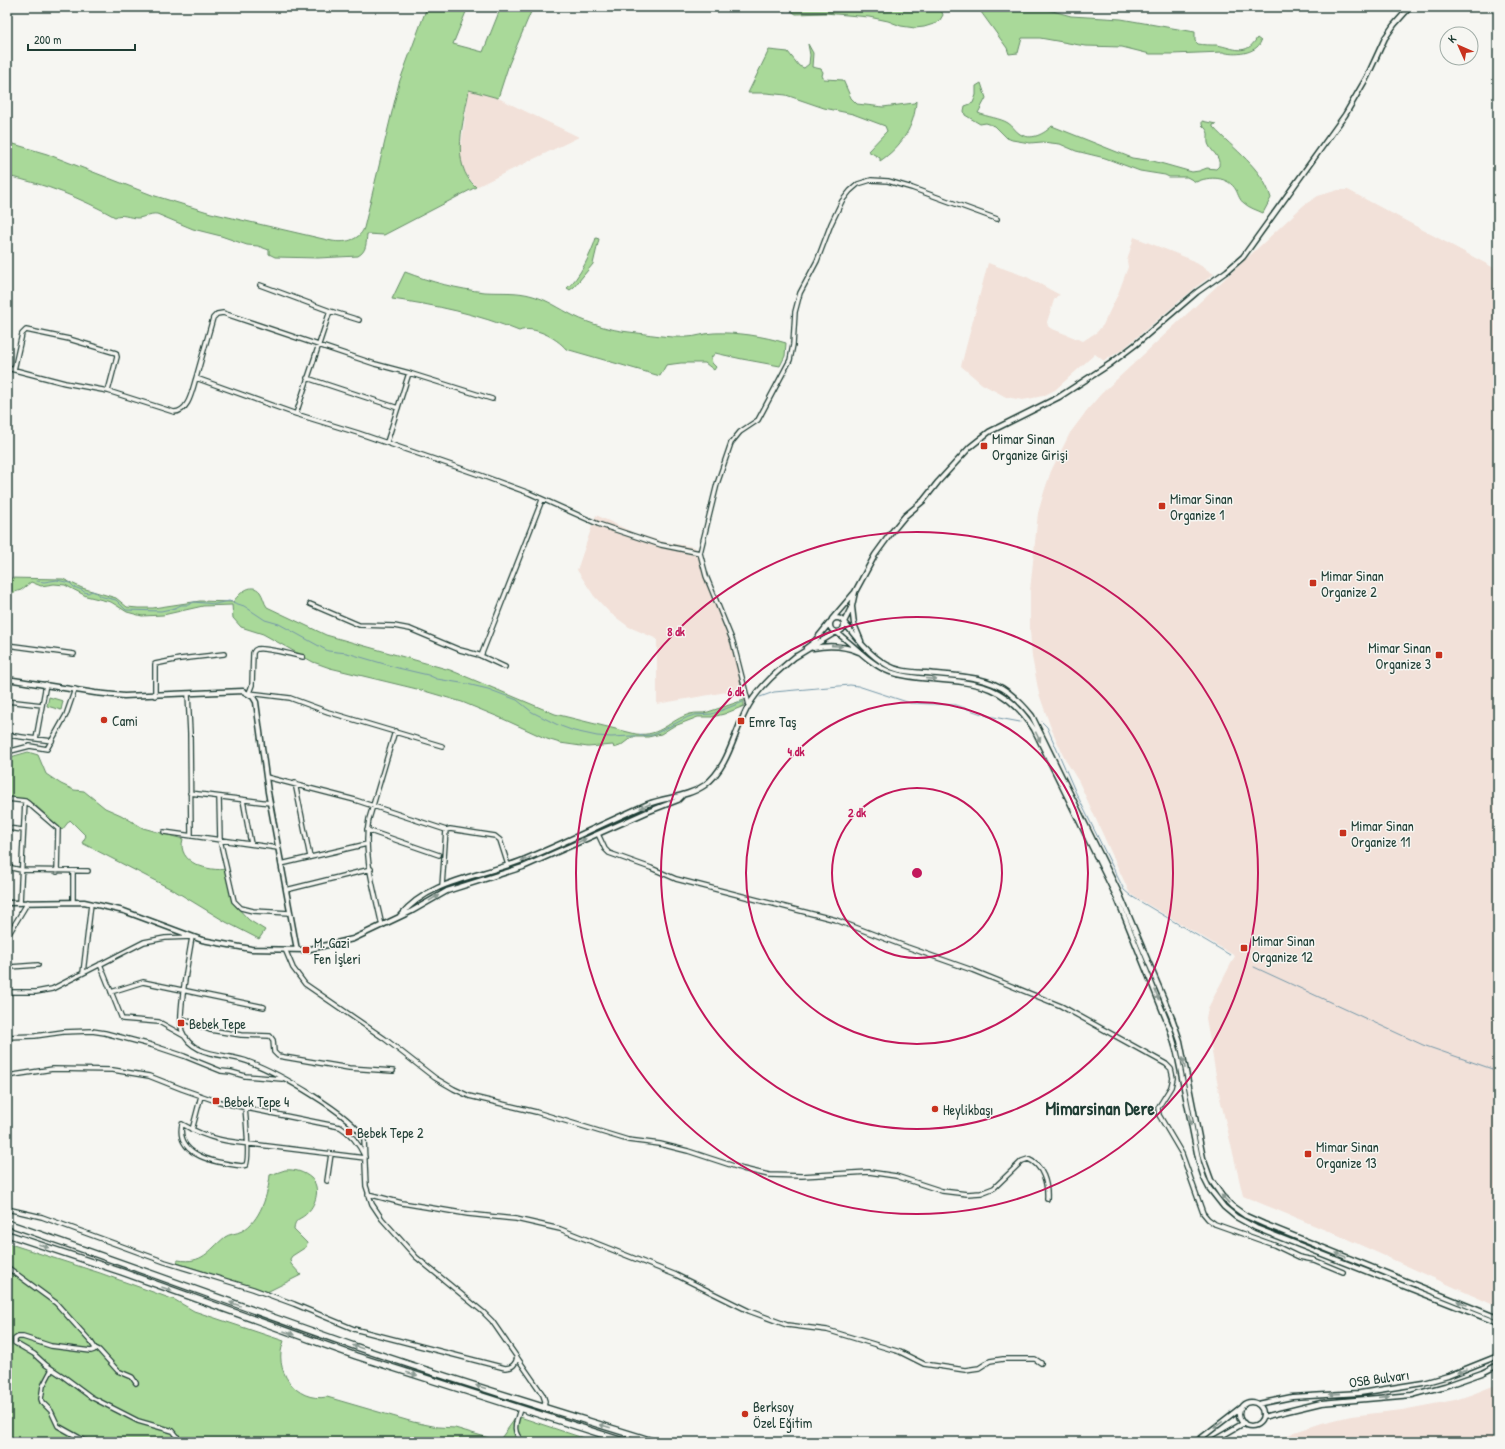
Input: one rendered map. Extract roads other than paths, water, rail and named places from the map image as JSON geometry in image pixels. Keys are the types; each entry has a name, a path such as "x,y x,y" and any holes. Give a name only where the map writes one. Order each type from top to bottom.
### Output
{"highway":[{"path":"7,1223 124,1263 360,1348 544,1408 656,1442"},
{"path":"7,1234 122,1272 356,1356 626,1442"}],"street":[{"path":"7,903 73,902 91,904 124,911 202,940 251,949 306,950 353,939 412,911 448,891 524,867 647,812 678,800 682,796 704,785 711,780 719,769 749,705 758,692 795,657 814,642 854,592 875,555 890,533 905,516 924,501 938,482 970,447 989,432 1059,398 1110,364 1242,257 1345,115 1367,77 1385,38 1394,24 1410,7"},
{"path":"749,705 733,642 706,576 700,553 717,484 731,443 740,432 758,420 790,360 793,346 795,312 800,293 817,260 842,201 858,184 871,180 888,181 912,188 996,219"},
{"path":"260,284 330,311 359,320"},
{"path":"296,414 330,311"},
{"path":"7,368 65,383 108,391 177,412 186,406 196,378 213,318 220,313 223,313 375,364 492,399"},
{"path":"14,370 23,331 26,330 69,339 116,353 117,357 108,391"},
{"path":"387,442 410,374"},
{"path":"196,378 296,414 387,442 480,475 598,524 661,545 700,553"},
{"path":"307,378 398,408"},
{"path":"481,656 542,500"},
{"path":"854,592 852,606 854,624 862,645"},
{"path":"310,604 359,625 394,626 410,629 460,650 481,656 505,667"},
{"path":"795,657 836,632 843,630 844,622 852,606"},
{"path":"831,620 839,618 874,658 889,666 905,672 970,677 990,683 1007,692 1022,704 1032,716 1120,895 1172,1018 1180,1040 1203,1158 1211,1180 1222,1196 1232,1206 1246,1216 1264,1224 1498,1318"},
{"path":"831,620 830,628 862,654 889,671 902,676 971,683 987,687 1015,705 1034,729 1117,898 1170,1029 1177,1053 1199,1163 1209,1188 1217,1200 1236,1217 1256,1228 1498,1323"},
{"path":"7,646 74,654"},
{"path":"810,648 841,646 862,654"},
{"path":"249,693 252,685 253,654 255,650 269,650 303,656"},
{"path":"155,696 155,664 180,659 224,654"},
{"path":"7,679 124,696 155,696 243,691 290,698 328,712 442,746"},
{"path":"36,740 46,684"},
{"path":"7,752 30,746 47,749 66,715 75,690"},
{"path":"249,693 256,702 270,803 297,950"},
{"path":"188,694 191,836"},
{"path":"7,700 42,706"},
{"path":"382,926 370,869 367,830 395,731"},
{"path":"7,735 52,741"},
{"path":"266,777 295,783 373,805 446,830 450,829 496,836 500,840 508,865"},
{"path":"295,783 310,857"},
{"path":"190,792 270,803"},
{"path":"400,916 415,900 434,888 508,865 664,798 682,796"},
{"path":"220,797 220,840 234,901 241,908 253,911 290,912"},
{"path":"7,799 25,802 32,806 58,829 57,872"},
{"path":"243,800 251,844"},
{"path":"20,903 25,802"},
{"path":"7,828 24,830"},
{"path":"367,830 439,854"},
{"path":"442,886 446,830"},
{"path":"164,832 278,848"},
{"path":"598,834 605,849 609,853 651,868 676,879 836,920 1017,987 1061,1006 1166,1064 1171,1070 1171,1087 1158,1108 1159,1115 1182,1154 1203,1213 1208,1219 1215,1224 1274,1245 1299,1257 1314,1260 1343,1272"},
{"path":"281,864 367,844"},
{"path":"7,867 21,870 88,872"},
{"path":"286,890 370,869"},
{"path":"73,871 73,902"},
{"path":"7,937 28,902"},
{"path":"83,973 91,904"},
{"path":"7,992 36,992 52,989 144,942 165,938 192,937"},
{"path":"192,937 181,1018 182,1031 186,1037 200,1049 249,1062 284,1080 318,1099 353,1123 364,1139 366,1186 368,1194 372,1204 382,1219 416,1257 492,1321 543,1395 545,1401 544,1408"},
{"path":"284,950 293,968 306,984 385,1039 435,1078 470,1096 536,1112 628,1140 660,1144 688,1151 743,1169 769,1175 802,1176 870,1172 896,1176 942,1191 967,1194 981,1193 994,1188 1022,1161 1028,1159 1031,1160 1045,1177 1048,1188 1047,1199"},
{"path":"7,971 10,967 38,964"},
{"path":"100,964 122,1019 159,1022 186,1037"},
{"path":"111,992 143,982 264,1008"},
{"path":"181,1018 210,1030 241,1035 271,1037 273,1040 274,1052 278,1056 349,1068 393,1071"},
{"path":"7,1037 92,1031 105,1033 151,1045 184,1056 221,1072 232,1072 245,1076 284,1080"},
{"path":"7,1076 53,1069 113,1070 149,1076 201,1096 245,1108 340,1127 349,1132 360,1146 365,1158"},
{"path":"192,1130 201,1096"},
{"path":"245,1108 247,1144 246,1165 242,1166 221,1163 203,1158 184,1144 180,1134 182,1124 208,1137 221,1141 247,1144 365,1158"},
{"path":"327,1181 331,1154"},
{"path":"368,1194 402,1203 516,1220 560,1229 676,1275 749,1311 787,1325 827,1330 900,1352 924,1364 965,1370 979,1368 990,1361 1003,1359 1035,1359 1041,1363"},
{"path":"7,1209 42,1218 165,1262 252,1289 294,1304 354,1329 505,1368 514,1366 517,1361 517,1357"},
{"path":"7,1267 56,1303 91,1342 94,1348 99,1350 118,1371 132,1377 136,1383"},
{"path":"94,1348 94,1350 91,1351 54,1347 19,1336 16,1338 15,1343 34,1354 52,1369 96,1400 138,1421 159,1426 174,1432 178,1437 178,1442"},
{"name":"OSB Bulvarı","path":"1241,1408 1246,1403 1252,1402 1258,1404 1292,1397 1360,1393 1423,1383 1454,1374 1498,1356"},
{"name":"OSB Bulvarı","path":"1211,1442 1244,1424 1254,1426 1259,1423 1263,1417 1321,1403 1412,1394 1445,1386 1482,1373 1498,1365"},
{"path":"52,1369 43,1386 41,1397 42,1402 52,1411 58,1426 87,1442"},
{"path":"1258,1404 1263,1410 1263,1417"},
{"path":"1241,1408 1239,1414 1240,1419 1244,1424"},
{"path":"1196,1442 1241,1408"},
{"path":"520,1409 515,1431 517,1436 523,1442"}],"waterway":[{"path":"37,581 44,582 57,580 70,583 74,587 84,592 88,593 92,591 97,593 99,596 116,600 126,610 161,611 181,605 188,605 194,602 215,604 229,601 244,606 265,620 279,624 328,651 347,653 428,675 437,679 488,689 517,700 532,712 558,725 574,731 597,736 611,737 653,735 688,717 712,714 743,702"},
{"path":"760,697 774,692 850,685 858,686 910,703 956,705 988,716 1020,722"},
{"path":"1042,722 1047,727 1075,791 1124,890 1131,896 1230,955"},
{"path":"1254,967 1423,1045 1498,1071"}],"place":[{"name":"Mimar Sinan Organize Girişi","path":"984,446"},
{"name":"Mimar Sinan Organize 1","path":"1162,506"},
{"name":"Mimar Sinan Organize 2","path":"1313,583"},
{"name":"Mimar Sinan Organize 3","path":"1439,655"},
{"name":"Cami","path":"104,720"},
{"name":"Emre Taş","path":"741,721"},
{"name":"Mimar Sinan Organize 11","path":"1343,833"},
{"name":"Mimar Sinan Organize 12","path":"1244,948"},
{"name":"M. Gazi Fen İşleri","path":"306,950"},
{"name":"Bebek Tepe","path":"181,1023"},
{"name":"Bebek Tepe 4","path":"216,1101"},
{"name":"Heylikbaşı","path":"935,1109"},
{"name":"Bebek Tepe 2","path":"349,1132"},
{"name":"Mimar Sinan Organize 13","path":"1308,1154"},
{"name":"Berksoy Özel Eğitim","path":"745,1414"}],"district":[{"name":"Mimarsinan Dere","path":"1100,1108"}]}
